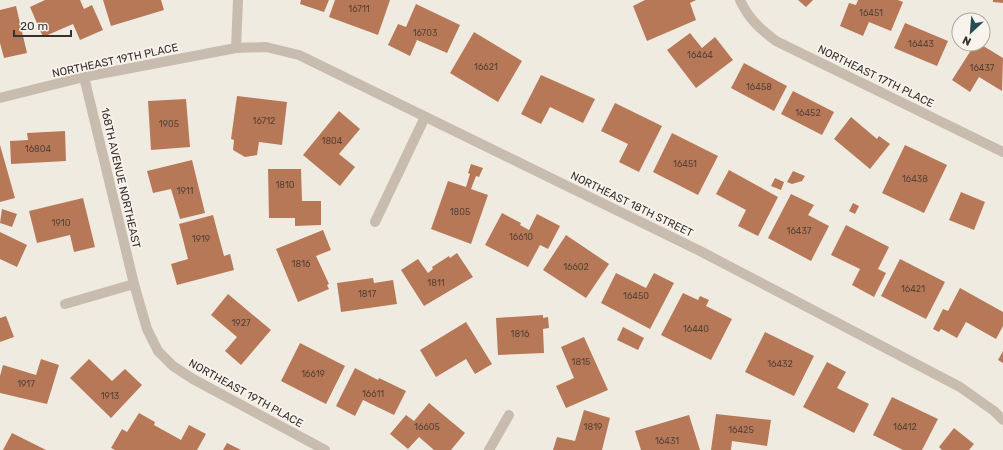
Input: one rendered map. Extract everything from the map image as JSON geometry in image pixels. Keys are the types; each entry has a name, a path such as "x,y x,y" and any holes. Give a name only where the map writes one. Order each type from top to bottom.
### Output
{"street":[{"path":"236,48 238,0"},
{"name":"NORTHEAST 17TH PLACE","path":"740,0 745,12 758,27 776,41 1003,152"},
{"name":"NORTHEAST 18TH STREET","path":"236,48 266,47 300,55 700,250 960,387 994,411 1003,420"},
{"name":"NORTHEAST 19TH PLACE","path":"0,98 84,77 236,48"},
{"name":"168TH AVENUE NORTHEAST","path":"84,77 134,284"},
{"path":"376,222 426,117"},
{"path":"65,304 134,284"},
{"name":"NORTHEAST 19TH PLACE","path":"134,284 147,329 158,351 173,366 193,379 324,450"},
{"path":"488,450 510,415"}],"building":[{"path":"45,0 80,0 84,9 92,5 103,30 80,40 73,24 43,37 30,7"},
{"path":"103,0 161,0 164,10 111,26"},
{"path":"301,0 329,0 324,12 300,4"},
{"path":"335,0 390,0 378,35 329,17"},
{"path":"645,0 696,0 690,3 696,20 647,41 633,6"},
{"path":"798,0 813,0 806,7"},
{"path":"858,0 898,0 903,2 891,31 869,22 863,36 840,26 849,3 856,5"},
{"path":"993,0 1003,0 1003,3 993,2"},
{"path":"416,4 460,25 447,53 417,40 410,56 388,45 398,24 406,27"},
{"path":"16,6 27,53 4,58 0,43 0,10"},
{"path":"905,23 948,41 937,66 894,48"},
{"path":"474,32 522,61 498,102 450,73"},
{"path":"690,33 702,48 715,37 733,60 696,88 667,50"},
{"path":"991,51 1003,58 1002,91 979,77 970,92 952,80 970,52 991,52"},
{"path":"744,63 787,86 774,111 731,88"},
{"path":"541,75 595,99 583,123 550,107 541,124 521,114"},
{"path":"793,91 834,112 822,135 781,114"},
{"path":"237,96 287,102 282,145 259,142 257,155 245,157 233,150 234,140 231,139"},
{"path":"186,99 190,147 151,150 148,101"},
{"path":"615,103 662,126 639,172 619,162 628,144 601,131"},
{"path":"339,111 360,129 339,154 355,167 340,186 303,155"},
{"path":"851,117 877,139 879,136 890,144 870,169 834,139"},
{"path":"65,131 66,161 11,164 10,141 28,140 27,133"},
{"path":"672,133 718,156 698,195 653,172"},
{"path":"0,145 15,198 0,202"},
{"path":"905,145 947,165 924,213 882,193"},
{"path":"192,160 205,213 180,219 171,189 153,193 147,171"},
{"path":"471,164 483,168 479,177 476,176 471,189 488,195 471,244 431,229 448,181 466,187"},
{"path":"268,169 301,169 302,201 321,201 321,225 295,226 295,218 269,218"},
{"path":"729,170 778,197 758,236 738,226 746,210 716,194"},
{"path":"793,171 805,176 802,181 792,184 787,182"},
{"path":"775,178 784,182 781,190 771,186"},
{"path":"961,192 985,202 974,230 949,220"},
{"path":"791,194 814,205 808,215 829,226 811,261 768,238"},
{"path":"83,198 95,247 74,252 70,235 37,243 29,211"},
{"path":"853,203 859,206 855,214 849,211"},
{"path":"2,209 17,214 12,227 0,223"},
{"path":"502,213 521,223 520,225 529,230 537,214 560,226 548,249 540,245 528,267 485,245"},
{"path":"213,215 224,256 230,254 234,270 177,285 171,264 188,259 179,224"},
{"path":"846,225 889,247 878,269 886,273 874,297 852,285 860,269 831,255"},
{"path":"323,230 331,250 316,256 329,284 327,285 329,289 298,302 276,249"},
{"path":"0,232 27,245 17,267 0,259"},
{"path":"566,235 609,264 586,298 543,270"},
{"path":"457,253 473,277 424,306 401,270 418,259 428,273 433,269 432,267 449,256 450,258"},
{"path":"900,259 945,282 926,319 881,296"},
{"path":"616,273 646,288 654,273 674,283 650,329 601,303"},
{"path":"373,278 374,283 393,280 397,304 341,312 337,283"},
{"path":"960,288 1003,312 1003,326 996,339 966,322 957,338 941,329 939,332 933,329 943,309 948,311"},
{"path":"683,293 698,300 700,296 709,300 706,306 732,319 711,360 661,335"},
{"path":"228,294 271,330 241,365 225,351 237,337 211,315"},
{"path":"543,315 543,318 548,317 549,328 543,329 544,353 498,355 496,318"},
{"path":"6,316 14,337 0,342 0,318"},
{"path":"466,322 492,364 475,374 466,359 436,377 420,350"},
{"path":"623,327 644,338 638,350 617,340"},
{"path":"765,332 814,356 794,396 745,372"},
{"path":"584,337 608,390 566,408 556,386 574,378 561,347"},
{"path":"300,343 345,366 326,404 281,381"},
{"path":"1003,351 1003,363 998,360"},
{"path":"41,359 59,365 47,404 0,393 0,376 3,365 36,375"},
{"path":"89,359 112,381 125,369 142,385 111,418 70,378"},
{"path":"827,362 846,372 837,388 869,404 854,433 803,407"},
{"path":"355,368 378,380 379,378 406,391 394,415 363,400 355,416 336,406"},
{"path":"892,397 938,419 922,450 903,450 873,435"},
{"path":"429,403 465,433 451,450 434,450 419,437 408,449 390,434 406,415 414,421"},
{"path":"584,410 610,418 602,450 553,450 557,437 575,441"},
{"path":"139,413 155,422 154,425 181,440 189,425 206,434 197,450 115,450 111,448 122,429 127,432"},
{"path":"716,414 771,420 767,446 732,441 731,450 711,450"},
{"path":"689,415 700,450 641,450 635,431"},
{"path":"954,428 974,444 969,450 942,450 939,447"},
{"path":"12,433 46,450 3,450"},
{"path":"227,443 241,450 223,450"}]}
